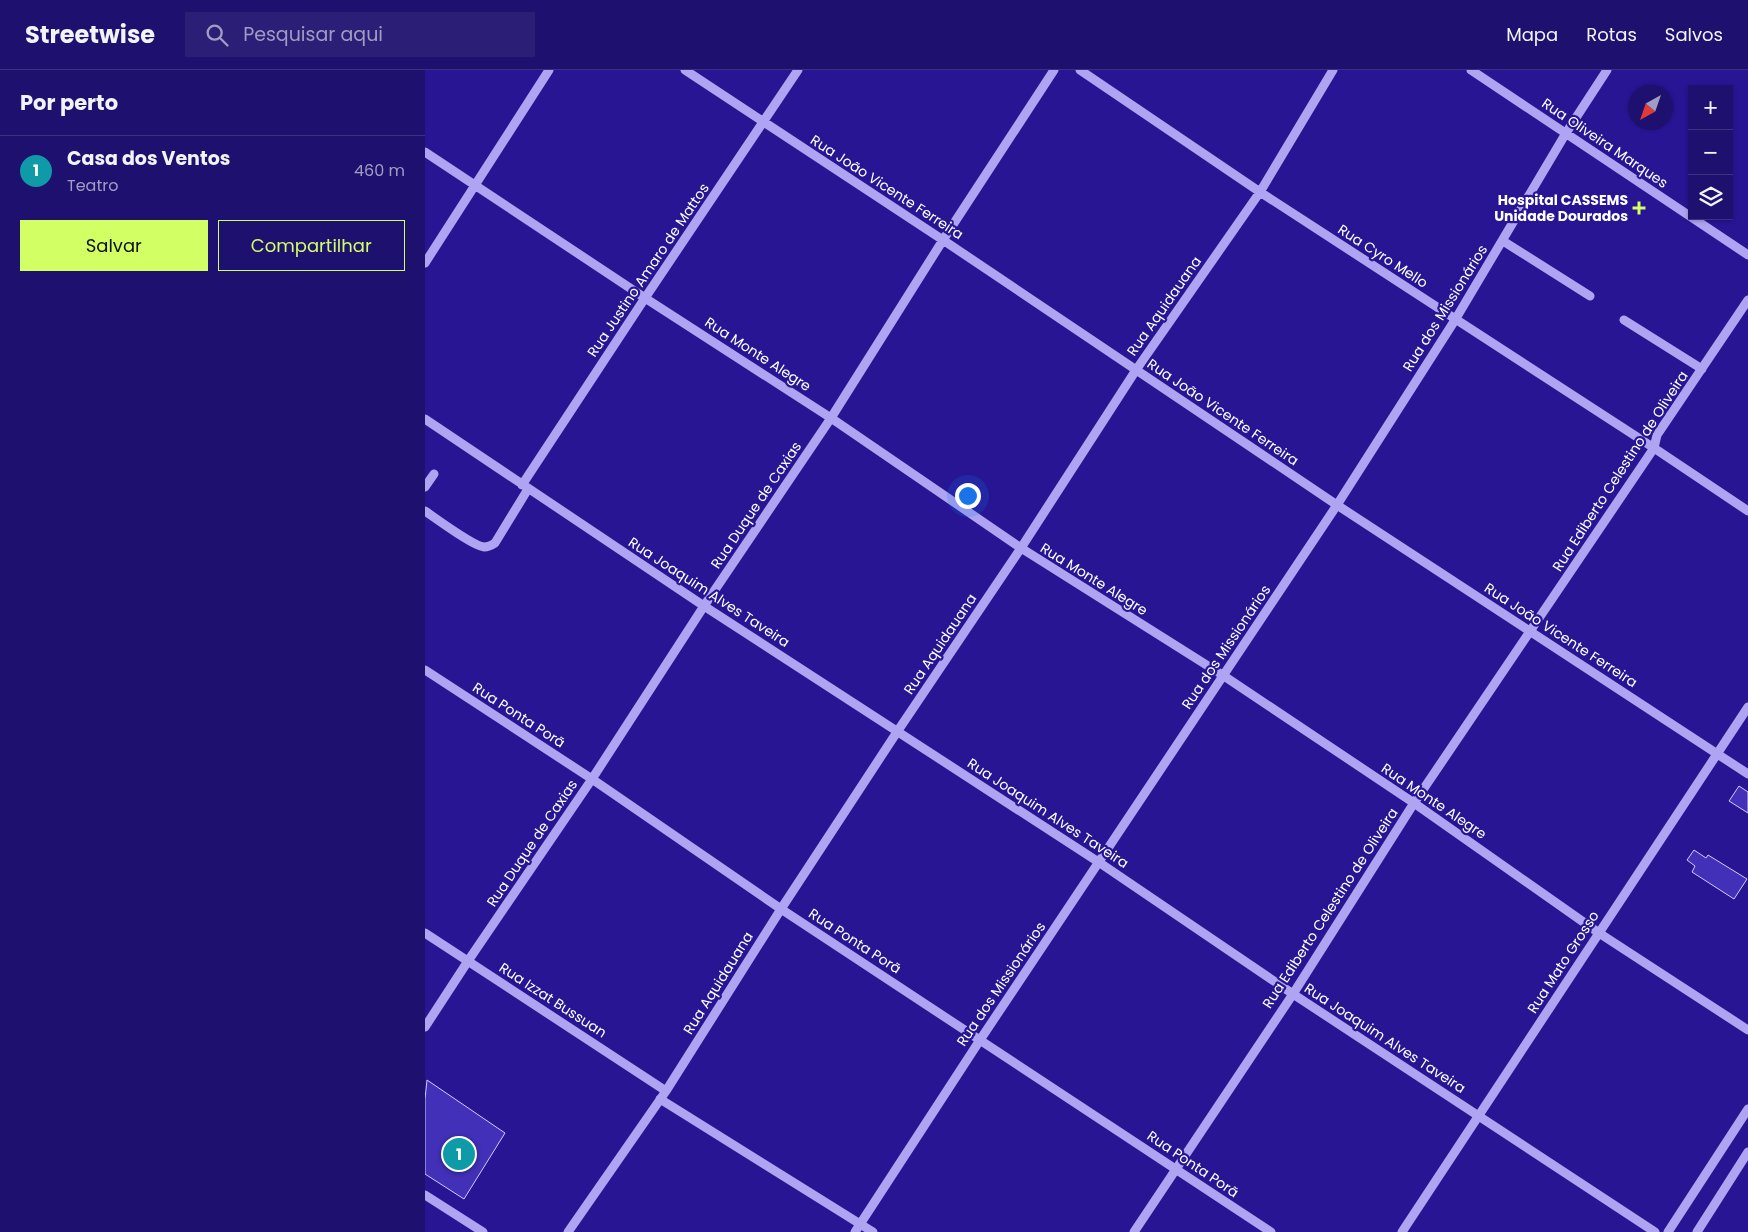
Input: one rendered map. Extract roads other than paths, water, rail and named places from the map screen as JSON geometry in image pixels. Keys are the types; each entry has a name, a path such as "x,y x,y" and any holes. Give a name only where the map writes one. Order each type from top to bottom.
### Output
{"street":[{"path":"425,263 549,70"},
{"name":"Rua João Vicente Ferreira","path":"685,70 943,240 1337,505 1748,774"},
{"name":"Rua Justino Amaro de Mattos","path":"425,511 482,547 489,547 495,542 525,487 645,298 798,70"},
{"name":"Rua Duque de Caxias","path":"425,1027 831,418 943,240 1054,70"},
{"name":"Rua Cyro Mello","path":"1079,70 1260,192 1748,511"},
{"name":"Rua Aquidauana","path":"568,1232 661,1100 781,909 1021,548 1136,370 1260,192 1333,70"},
{"name":"Rua Oliveira Marques","path":"1471,70 1748,255"},
{"name":"Rua dos Missionários","path":"858,1228 980,1040 1337,505 1455,320 1566,133 1607,70"},
{"name":"Rua Monte Alegre","path":"425,152 645,298 831,418 1021,548 1223,676 1414,803 1599,932 1748,1030"},
{"path":"1503,241 1590,296"},
{"name":"Rua Ediberto Celestino de Oliveira","path":"1134,1232 1293,994 1414,803 1654,448 1657,435 1748,300"},
{"path":"1623,320 1702,369"},
{"name":"Rua Joaquim Alves Taveira","path":"425,419 704,606 1100,862 1293,994 1655,1232"},
{"path":"425,487 434,474"},
{"name":"Rua Ponta Porã","path":"425,670 592,779 781,909 1271,1232"},
{"name":"Rua Mato Grosso","path":"1402,1232 1748,707"},
{"name":"Rua Izzat Bussuan","path":"425,933 666,1091"},
{"path":"661,1100 858,1228 873,1232"},
{"path":"1668,1232 1748,1109"},
{"path":"1697,1232 1748,1152"},
{"path":"425,1194 483,1232"}],"place":[{"name":"Hospital CASSEMS Unidade Dourados","path":"1639,208"},
{"name":"Casa dos Ventos","path":"459,1154"}]}
